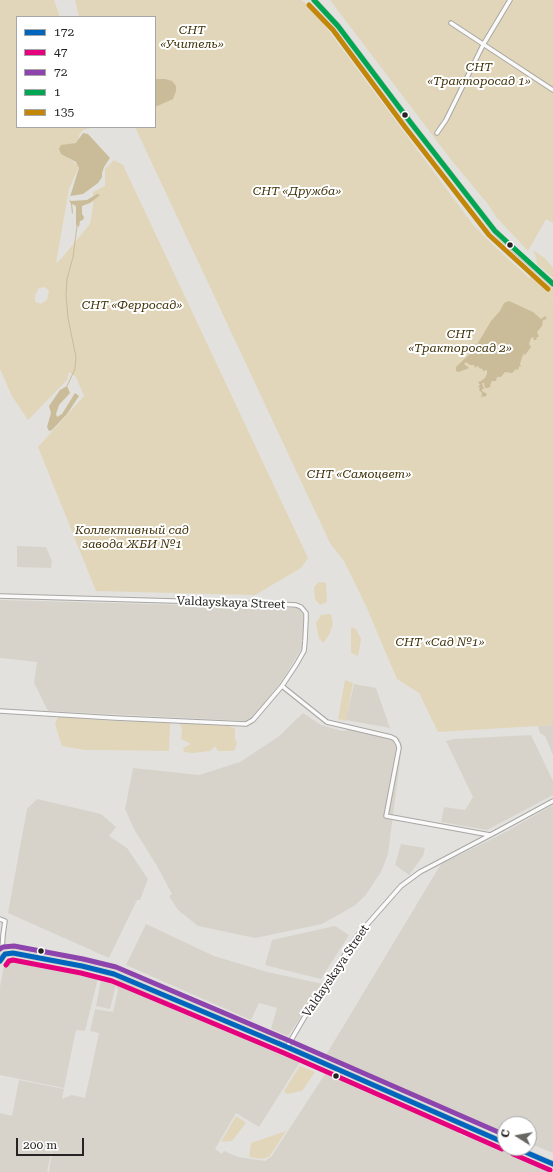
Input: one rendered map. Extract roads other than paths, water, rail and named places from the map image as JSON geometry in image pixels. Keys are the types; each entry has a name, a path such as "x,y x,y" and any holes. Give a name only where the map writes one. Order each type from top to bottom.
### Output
{"main road":[{"path":"314,0 338,26 495,231 553,284"},
{"path":"0,961 2,952 5,949 16,950 83,962 135,978 282,1043 287,1048 497,1140"},
{"path":"534,1156 553,1164"}],"street":[{"path":"437,134 446,120 483,44 510,0"},
{"path":"451,23 553,90"},
{"name":"Valdayskaya Street","path":"0,596 296,605 301,607 306,614 305,641 302,656 282,686"},
{"path":"1,711 246,724 253,720 282,686 327,722 391,737 395,740 399,748 386,816 490,835"},
{"name":"Valdayskaya Street","path":"287,1048 357,936 401,886 420,872 553,801"},
{"path":"0,919 6,921 2,952"}],"waterway":[{"path":"67,386 75,369 76,357 68,318 66,295 67,279 73,257 77,226"}],"park label":[{"name":"СНТ «Учитель»","path":"192,37"},
{"name":"СНТ «Тракторосад 1»","path":"479,74"},
{"name":"СНТ «Дружба»","path":"297,191"},
{"name":"СНТ «Ферросад»","path":"132,305"},
{"name":"СНТ «Тракторосад 2»","path":"460,341"},
{"name":"СНТ «Самоцвет»","path":"359,474"},
{"name":"Коллективный сад завода ЖБИ №1","path":"132,537"},
{"name":"СНТ «Сад №1»","path":"440,642"}]}
